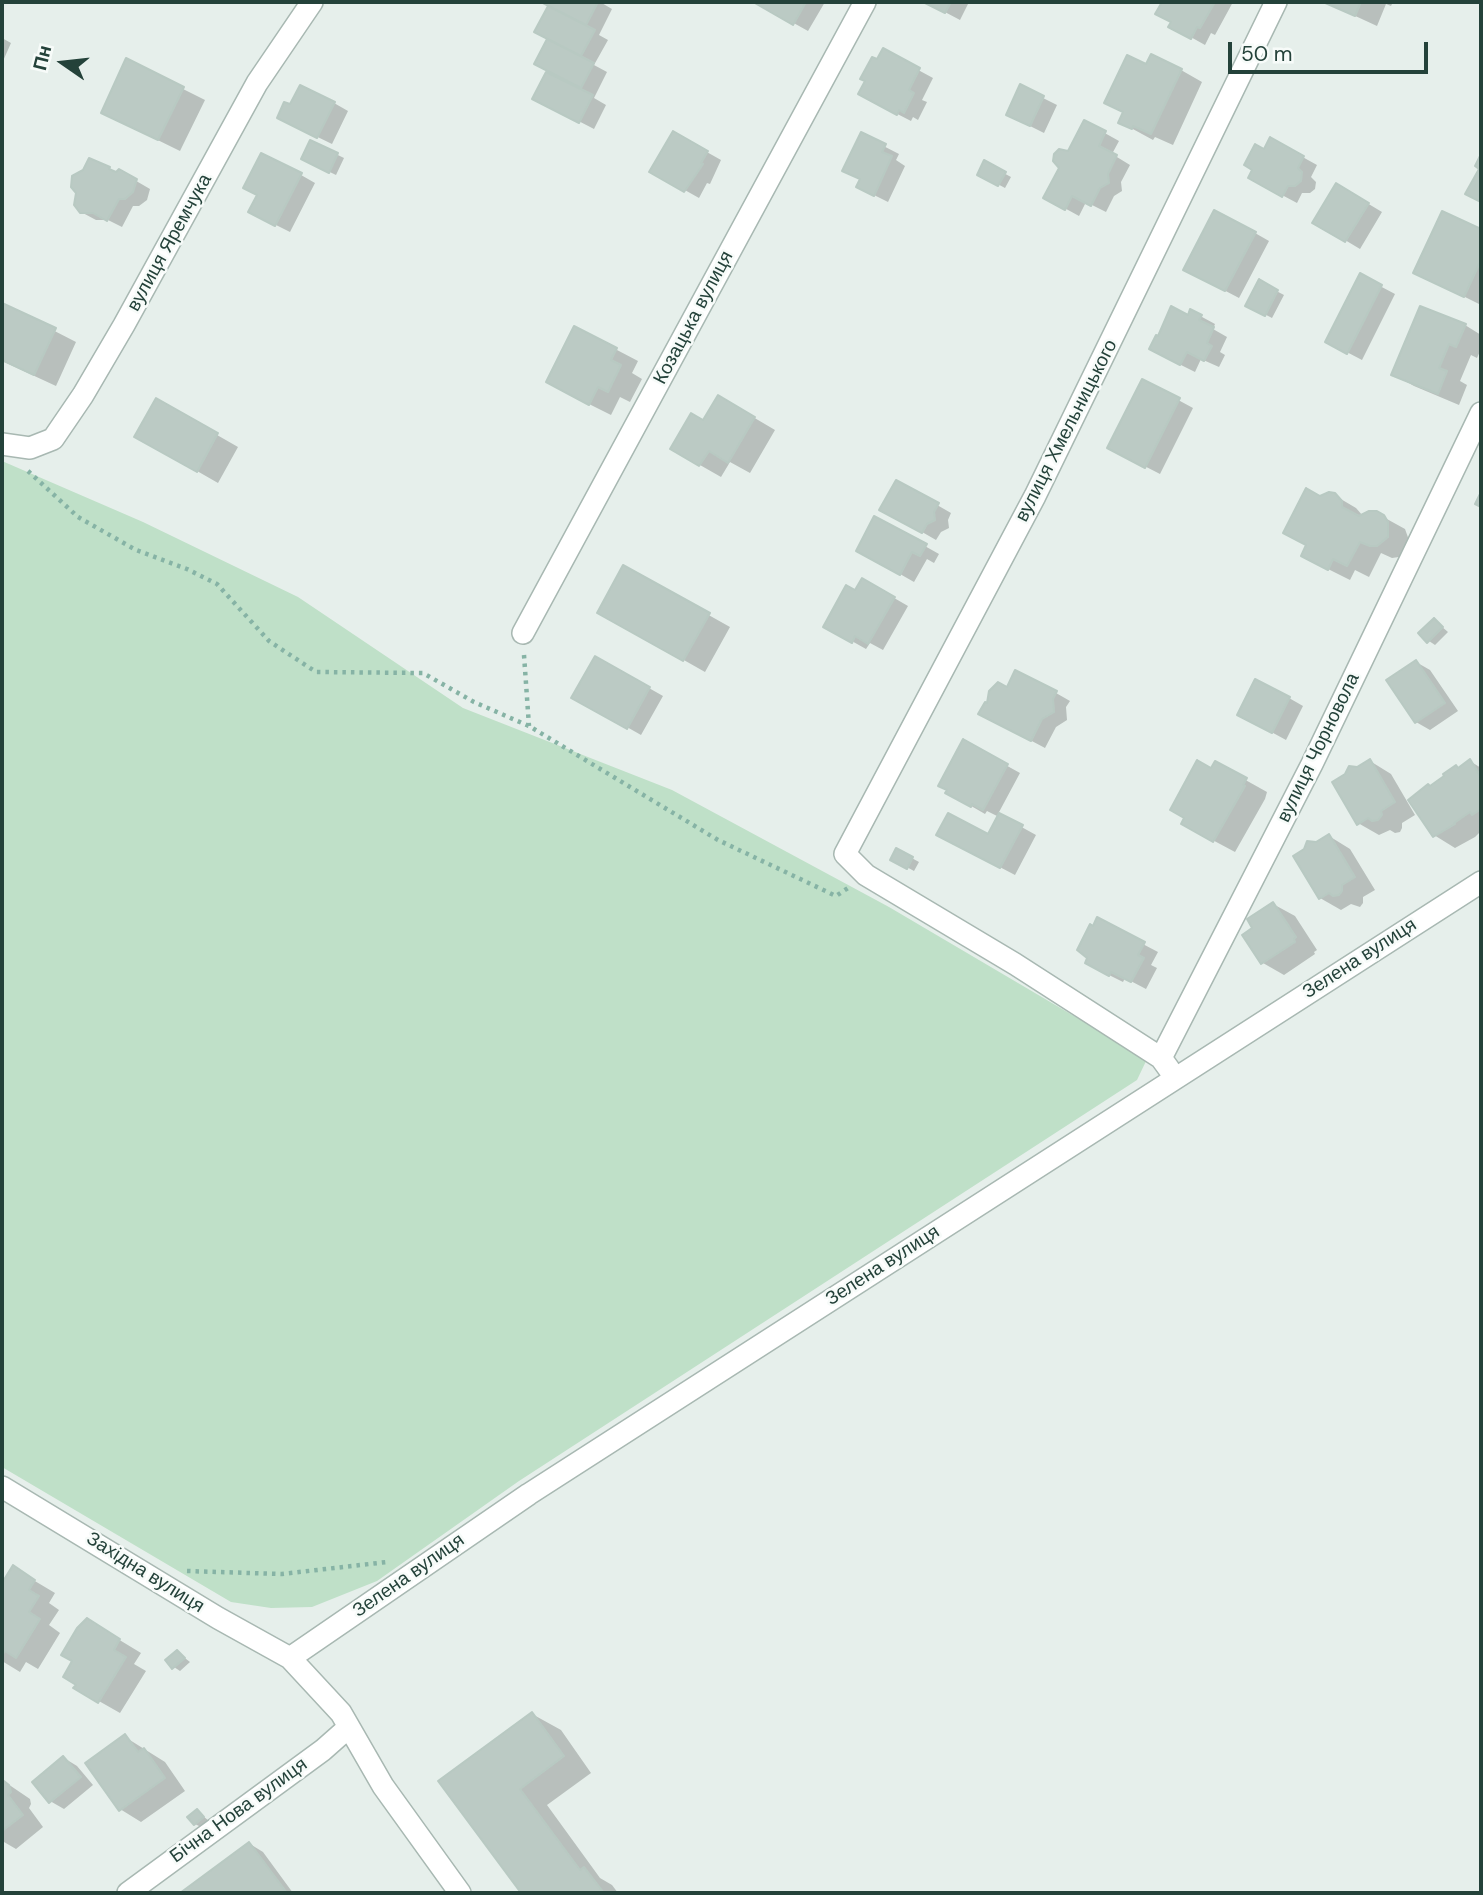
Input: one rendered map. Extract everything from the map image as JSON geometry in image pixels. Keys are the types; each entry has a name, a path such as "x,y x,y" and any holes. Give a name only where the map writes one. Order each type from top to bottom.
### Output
{"street":[{"name":"вулиця Яремчука","path":"2,444 30,448 53,439 83,396 124,326 257,83 312,2"},
{"name":"Козацька вулиця","path":"523,634 865,2"},
{"name":"вулиця Хмельницького","path":"866,875 845,853 1035,496 1276,2"},
{"name":"вулиця Чорновола","path":"1161,1058 1312,764 1481,413"},
{"path":"866,875 1015,964 1161,1058 1175,1078"},
{"name":"Зелена вулиця","path":"290,1658 529,1494 1481,881"},
{"name":"Західна вулиця","path":"2,1487 218,1618 290,1658 341,1713 383,1786 460,1893"},
{"name":"Бічна Нова вулиця","path":"128,1893 323,1750 349,1727"}],"path":[{"path":"2,444 78,517 136,550 187,569 217,584 269,641 316,672 423,673 474,702 529,726 718,840 836,896 866,875"},
{"path":"523,634 529,726"},
{"path":"179,1571 282,1574 393,1562"}],"green space":[{"path":"2,461 143,522 298,597 463,708 672,790 889,907 1147,1059 1137,1080 519,1481 377,1581 312,1607 271,1608 231,1602 2,1467"}],"building":[{"path":"541,2 598,2 586,25"},
{"path":"753,2 806,2 793,25"},
{"path":"923,2 951,2 945,13"},
{"path":"1162,2 1215,2 1191,39 1168,27 1171,22 1155,14"},
{"path":"1323,2 1361,2 1355,16"},
{"path":"548,6 595,30 581,56 534,32"},
{"path":"547,39 594,63 581,88 534,64"},
{"path":"883,48 920,68 909,90 914,93 904,113 899,110 897,115 858,94 865,81 860,79 872,57 877,59"},
{"path":"1151,54 1182,69 1151,134 1118,123 1123,112 1104,103 1127,55 1146,64"},
{"path":"126,58 184,87 158,140 101,113"},
{"path":"546,72 593,95 579,123 532,99"},
{"path":"1020,84 1044,96 1030,126 1006,115"},
{"path":"300,85 335,102 317,138 277,118 284,102 290,104"},
{"path":"1084,120 1106,131 1099,146 1117,155 1108,174 1109,183 1100,188 1091,206 1072,196 1065,210 1043,198 1059,168 1053,161 1054,154 1059,149 1068,151"},
{"path":"673,131 708,151 701,163 703,164 684,192 649,172"},
{"path":"861,132 886,144 882,152 892,156 874,196 856,187 860,179 842,171"},
{"path":"1270,137 1304,156 1298,168 1302,172 1301,181 1295,186 1288,186 1282,197 1248,178 1252,170 1244,165 1255,144 1264,149"},
{"path":"310,140 338,153 329,173 301,159"},
{"path":"261,153 302,173 275,226 248,212 257,195 243,188"},
{"path":"1481,154 1481,202 1465,194 1479,169 1475,166"},
{"path":"89,158 137,179 133,192 125,199 119,199 107,221 93,213 80,213 74,205 76,193 71,187 72,176 83,170"},
{"path":"984,160 1006,172 998,186 977,175"},
{"path":"1336,183 1369,203 1345,242 1312,223"},
{"path":"1214,210 1256,232 1225,291 1183,270"},
{"path":"1442,211 1481,229 1481,260 1464,297 1413,273"},
{"path":"1360,273 1382,285 1347,354 1325,342"},
{"path":"1259,279 1278,290 1265,316 1245,306"},
{"path":"2,303 56,328 34,375 2,360"},
{"path":"1171,306 1188,315 1190,309 1202,315 1199,320 1214,327 1207,343 1212,346 1204,361 1187,352 1180,365 1149,349"},
{"path":"1420,306 1466,324 1456,347 1449,344 1439,368 1447,371 1438,394 1391,375"},
{"path":"574,326 617,348 611,360 621,365 608,392 598,387 589,405 546,382"},
{"path":"1142,379 1180,398 1145,468 1107,448"},
{"path":"718,395 755,417 728,463 709,451 699,466 670,449 691,413 703,420"},
{"path":"156,398 218,433 197,472 134,437"},
{"path":"896,480 939,503 934,512 935,520 927,524 922,533 879,510"},
{"path":"1306,488 1320,496 1329,492 1335,493 1342,501 1342,507 1359,516 1369,511 1384,515 1388,522 1388,537 1377,546 1360,542 1347,566 1333,559 1328,570 1301,556 1306,545 1283,533"},
{"path":"1481,492 1481,507 1475,504"},
{"path":"874,516 927,544 920,556 912,552 900,575 856,551"},
{"path":"623,565 710,613 683,661 597,613"},
{"path":"862,578 895,597 868,644 855,636 852,643 823,627 846,585 855,590"},
{"path":"1434,618 1443,627 1427,643 1418,633"},
{"path":"595,656 650,687 627,729 571,698"},
{"path":"1416,660 1445,703 1415,723 1386,680"},
{"path":"1015,670 1057,691 1053,699 1054,712 1042,719 1031,741 978,714 985,702 987,703 989,691 998,682 1007,687"},
{"path":"1255,679 1290,697 1272,733 1237,715"},
{"path":"963,739 1008,764 983,810 972,804 971,807 945,793 947,790 938,786"},
{"path":"1370,759 1395,802 1381,811 1382,815 1378,820 1372,821 1368,818 1357,825 1332,782 1345,774 1349,766 1357,767"},
{"path":"1470,759 1481,777 1481,809 1472,815 1470,812 1433,837 1408,800 1456,765 1458,768"},
{"path":"1197,760 1211,768 1215,761 1247,778 1213,842 1181,824 1184,818 1170,810"},
{"path":"948,813 988,834 999,813 1023,825 1000,868 936,835"},
{"path":"1329,834 1355,877 1342,885 1339,895 1333,896 1329,893 1319,899 1293,856 1304,849 1307,841 1316,842"},
{"path":"896,848 913,857 907,869 890,860"},
{"path":"1273,902 1296,937 1295,942 1261,964 1242,935 1252,928 1247,919"},
{"path":"1097,917 1145,942 1138,955 1144,958 1131,982 1111,972 1109,976 1085,963 1087,958 1077,950 1090,924 1093,926"},
{"path":"13,1565 35,1580 29,1590 39,1596 29,1612 40,1619 16,1658 5,1651 2,1655 2,1583"},
{"path":"87,1618 120,1639 114,1650 126,1657 98,1703 73,1688 76,1685 63,1677 72,1661 61,1655 77,1628"},
{"path":"177,1650 185,1658 172,1669 165,1660"},
{"path":"532,1712 564,1756 520,1789 580,1870 584,1867 604,1893 521,1893 438,1781"},
{"path":"125,1734 138,1752 144,1748 165,1778 119,1811 85,1763"},
{"path":"63,1756 81,1777 49,1803 32,1782"},
{"path":"4,1781 11,1792 8,1795 23,1815 2,1831 2,1782"},
{"path":"197,1809 204,1817 194,1825 187,1817"},
{"path":"249,1842 287,1893 180,1893"}]}
